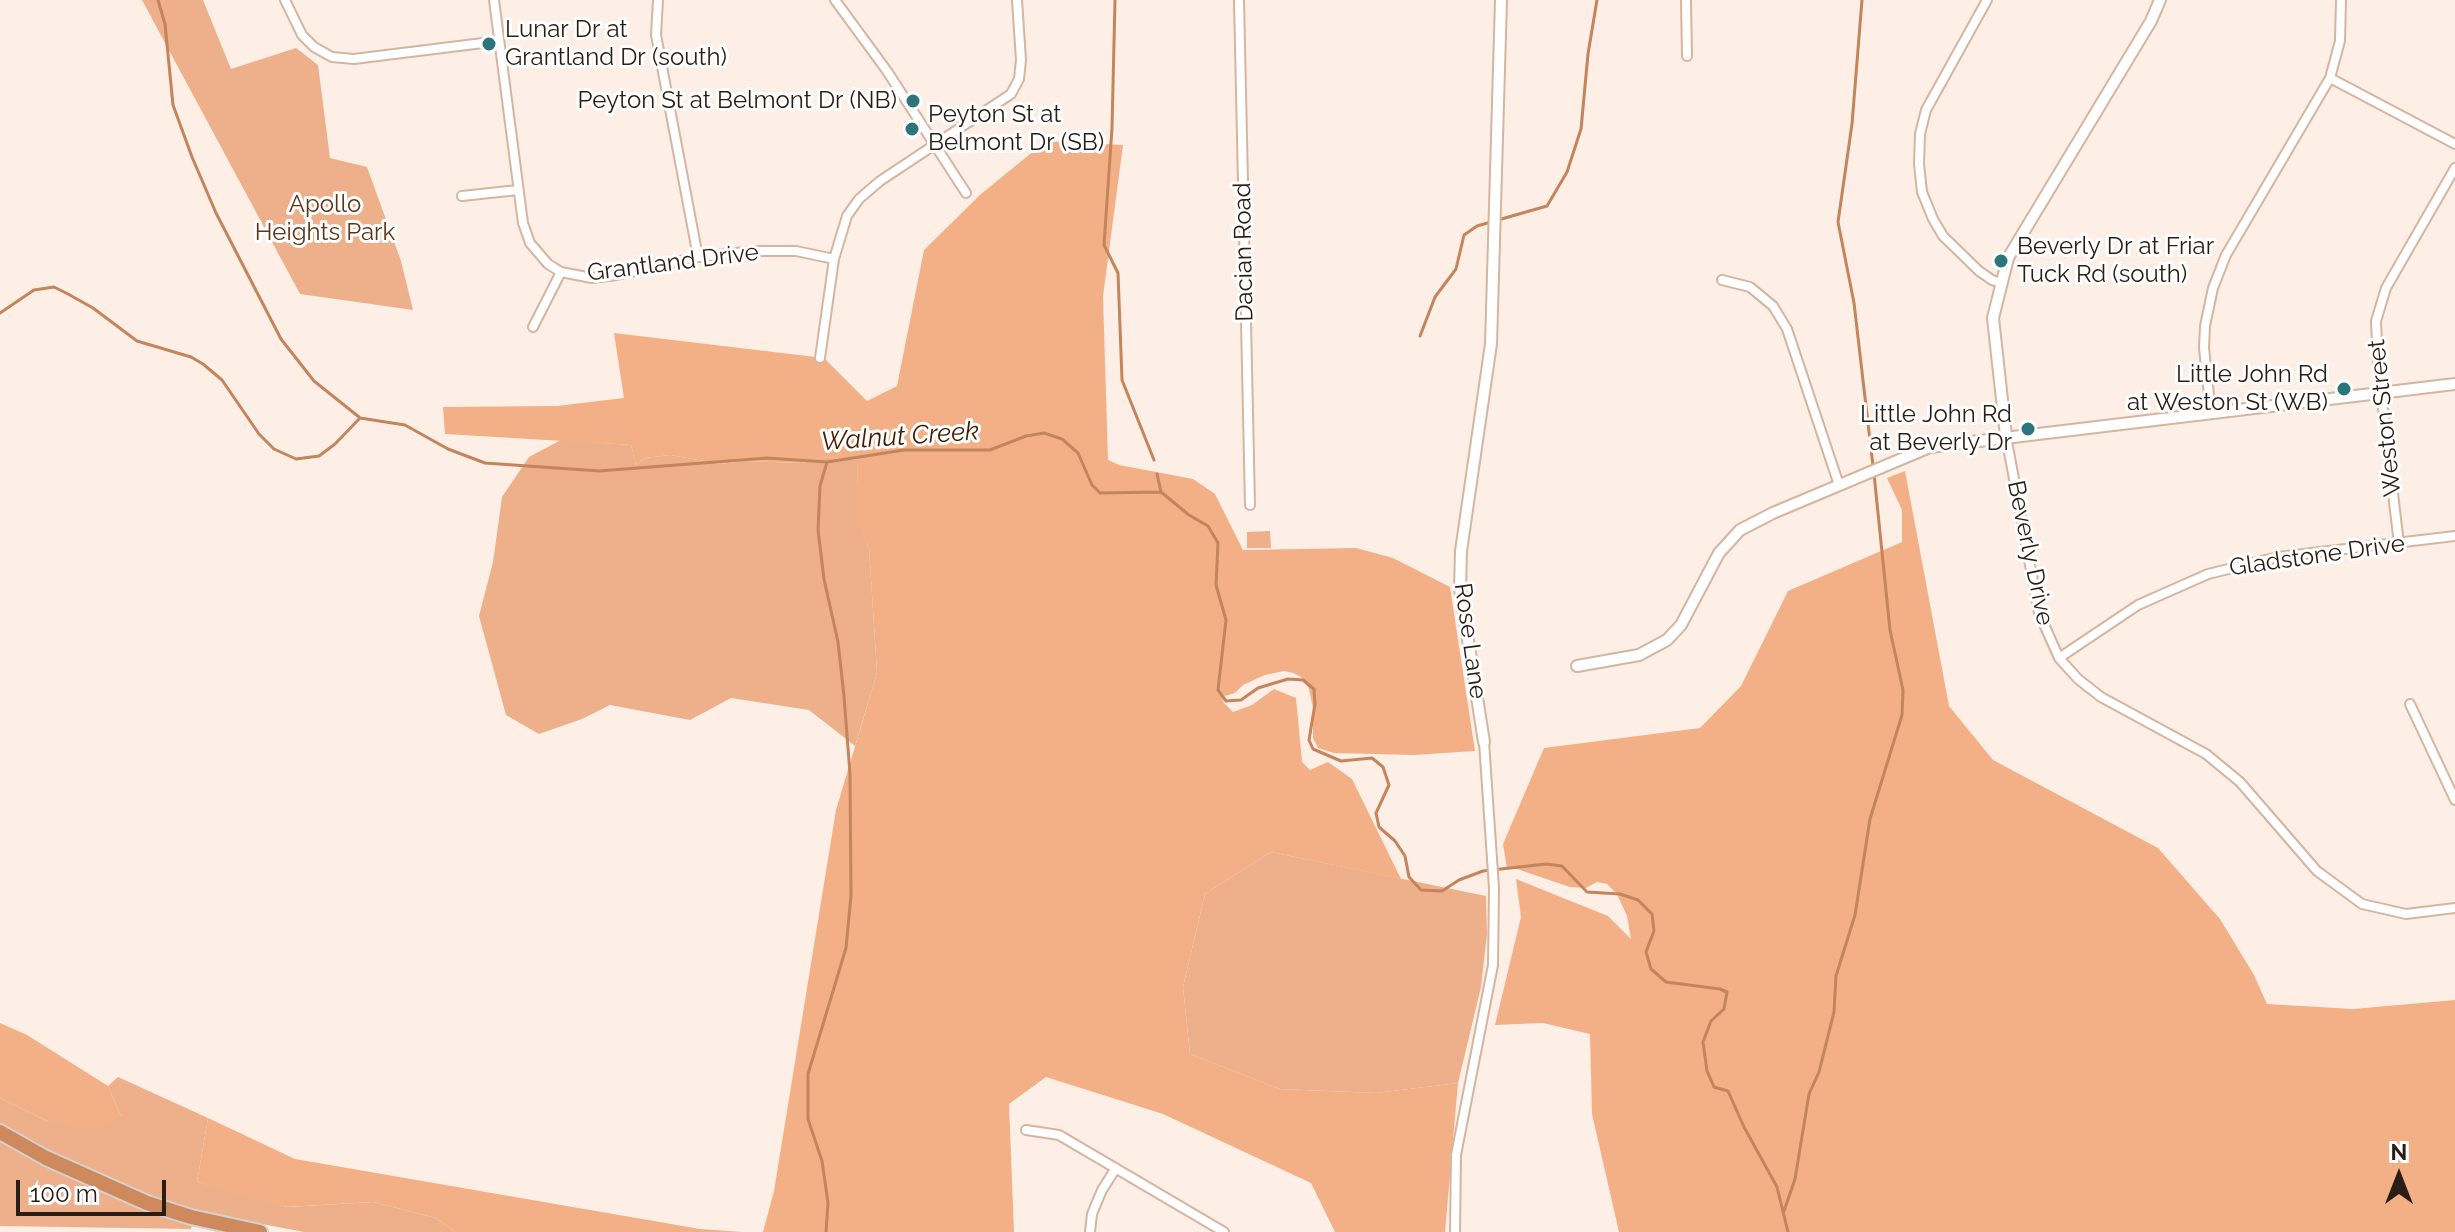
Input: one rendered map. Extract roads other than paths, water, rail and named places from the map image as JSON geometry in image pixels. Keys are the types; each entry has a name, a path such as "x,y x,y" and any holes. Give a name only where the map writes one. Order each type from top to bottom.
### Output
{"highway":[{"path":"0,1132 60,1165 147,1203 191,1217 260,1232"}],"street":[{"path":"285,0 302,35 314,47 332,57 354,59 499,41"},
{"name":"Grantland Drive","path":"494,0 523,223 530,243 548,264 561,272 577,276 604,276 698,257 755,251 796,251 834,259"},
{"path":"658,0 656,35 698,257"},
{"path":"835,0 887,71 966,193"},
{"path":"820,358 834,259 847,216 859,199 880,181 1011,94 1019,79 1021,60 1017,0"},
{"name":"Dacian Road","path":"1239,0 1250,505"},
{"name":"Rose Lane","path":"1455,1232 1456,1155 1493,965 1494,888 1484,742 1460,579 1461,551 1491,344 1501,0"},
{"path":"1686,0 1687,56"},
{"path":"1987,0 1926,110 1920,134 1919,164 1922,192 1943,236 1979,271 2001,283"},
{"name":"Beverly Drive","path":"2160,0 2151,21 2008,258 1993,318 2006,436 2039,613 2059,658 2078,679 2101,697 2218,763 2240,782 2317,871 2362,904 2406,914 2455,908"},
{"path":"2211,414 2204,348 2216,279 2243,224 2330,78 2340,41 2341,0"},
{"path":"2330,78 2455,144"},
{"name":"Weston Street","path":"2399,544 2375,333 2381,303 2396,269 2455,168"},
{"path":"462,196 518,190"},
{"path":"533,327 561,272"},
{"path":"1722,280 1750,287 1773,306 1787,329 1839,485"},
{"path":"1577,666 1639,655 1662,645 1681,625 1719,553 1733,535 1773,513 1930,447 2455,384"},
{"name":"Gladstone Drive","path":"2059,658 2138,605 2208,574 2278,557 2455,536"},
{"path":"2410,704 2455,800"},
{"path":"1026,1130 1059,1135 1224,1232"},
{"path":"1090,1232 1092,1214 1116,1168"}],"waterway":[{"path":"158,0 165,24 173,105 216,213 281,339 314,381 359,417"},
{"path":"1115,0 1112,128 1104,245 1118,273 1122,380 1154,460"},
{"path":"1420,336 1435,297 1456,269 1464,235 1477,226 1547,206 1567,172 1581,129 1597,0"},
{"path":"1862,0 1852,124 1838,222 1854,303 1873,466"},
{"name":"Walnut Creek","path":"0,313 34,290 54,287 93,308 137,341 191,357 203,364 222,380 259,434 274,449 296,459 319,456 360,418"},
{"name":"Walnut Creek","path":"360,418 405,425 448,449 485,463 599,471 767,458 827,462 904,450 990,450 1026,436 1044,433 1062,439 1078,453 1092,485 1100,493 1161,492 1208,526 1218,543 1216,585 1226,620 1218,690 1226,701 1241,700 1258,688 1288,679 1303,680 1314,689 1315,704 1309,740 1313,749 1341,761 1372,758 1383,767 1389,785 1376,813 1379,827 1395,841 1405,856 1409,877 1421,890 1442,891 1459,880 1483,871 1546,864 1562,866 1587,892 1620,894 1638,900 1652,914 1654,931 1646,952 1651,969 1666,982 1727,992 1724,1009 1711,1021 1703,1042 1707,1071 1714,1087 1728,1091 1777,1187 1788,1232"},
{"path":"826,1232 828,1203 822,1161 808,1119 808,1074 846,948 851,896 850,774 844,696 838,642 824,579 818,530 820,486 827,462"},
{"path":"1157,474 1161,492"},
{"path":"1784,1211 1795,1179 1809,1094 1819,1072 1834,1012 1836,976 1855,915 1870,819 1902,715 1903,690 1890,630 1874,474"}],"place":[{"name":"Lunar Dr at Grantland Dr (south)","path":"489,44"},
{"name":"Peyton St at Belmont Dr (NB)","path":"913,101"},
{"name":"Peyton St at Belmont Dr (SB)","path":"912,129"},
{"name":"Beverly Dr at Friar Tuck Rd (south)","path":"2001,261"},
{"name":"Little John Rd at Weston St (WB)","path":"2344,389"},
{"name":"Little John Rd at Beverly Dr","path":"2028,429"}],"park label":[{"name":"Apollo Heights Park","path":"325,219"}]}
